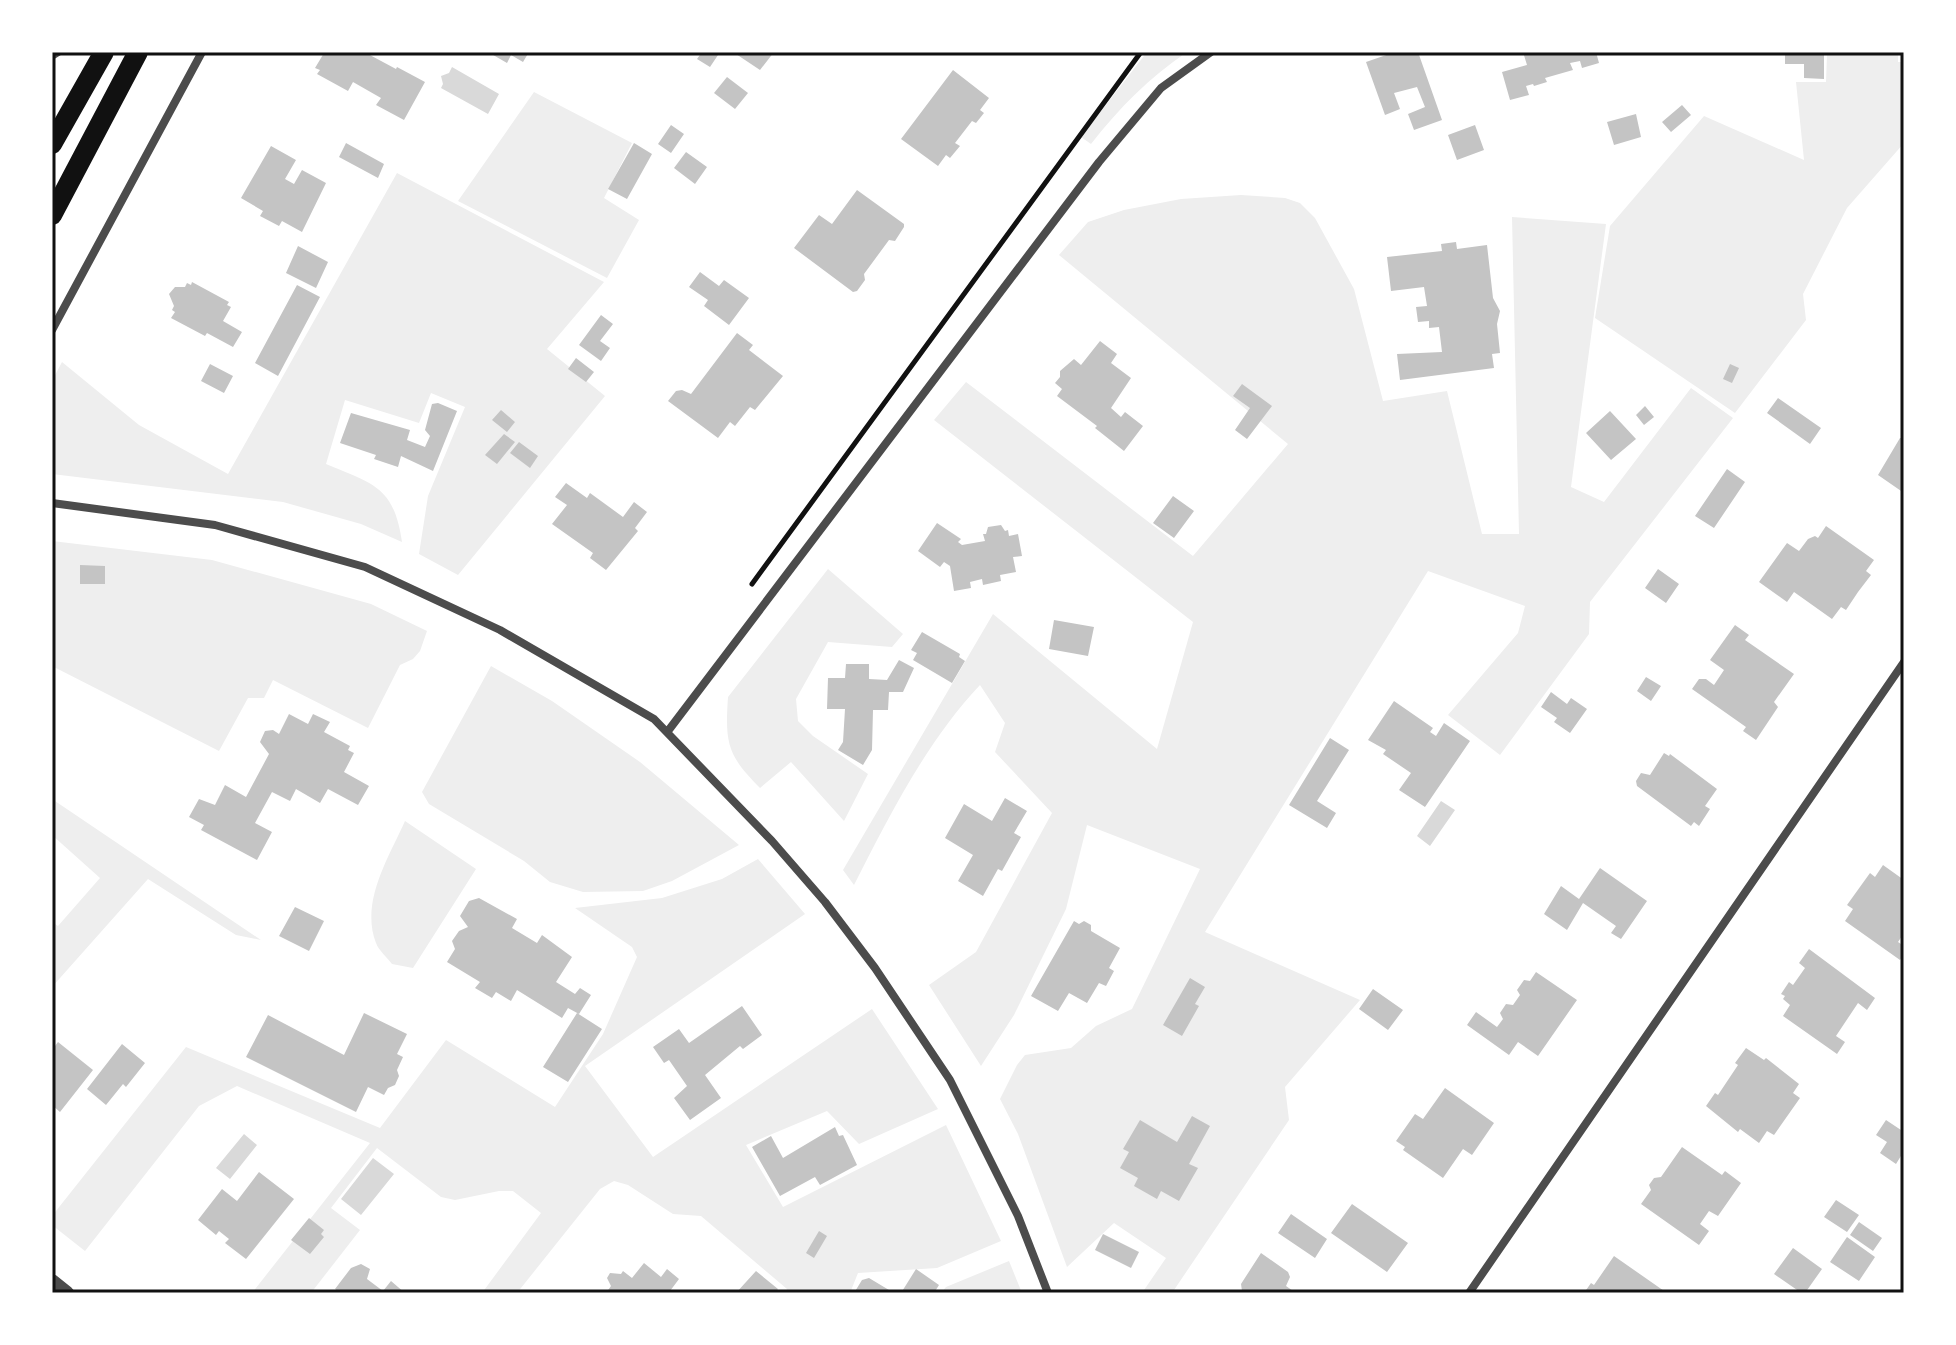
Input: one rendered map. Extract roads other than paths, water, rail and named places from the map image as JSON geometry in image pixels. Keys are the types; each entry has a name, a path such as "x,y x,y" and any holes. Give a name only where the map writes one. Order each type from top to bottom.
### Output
{"main road":[{"path":"52,144 104,52"},
{"path":"52,215 138,52"}],"street":[{"path":"52,330 202,52"},
{"path":"668,731 1099,162 1161,88 1211,52"},
{"path":"52,503 215,525 365,567 500,630 654,719 825,902 875,968 950,1080 1018,1216 1048,1293"},
{"path":"1469,1293 1904,662"},
{"path":"52,1281 67,1293"}],"lane":[{"path":"52,57 60,52"}]}
